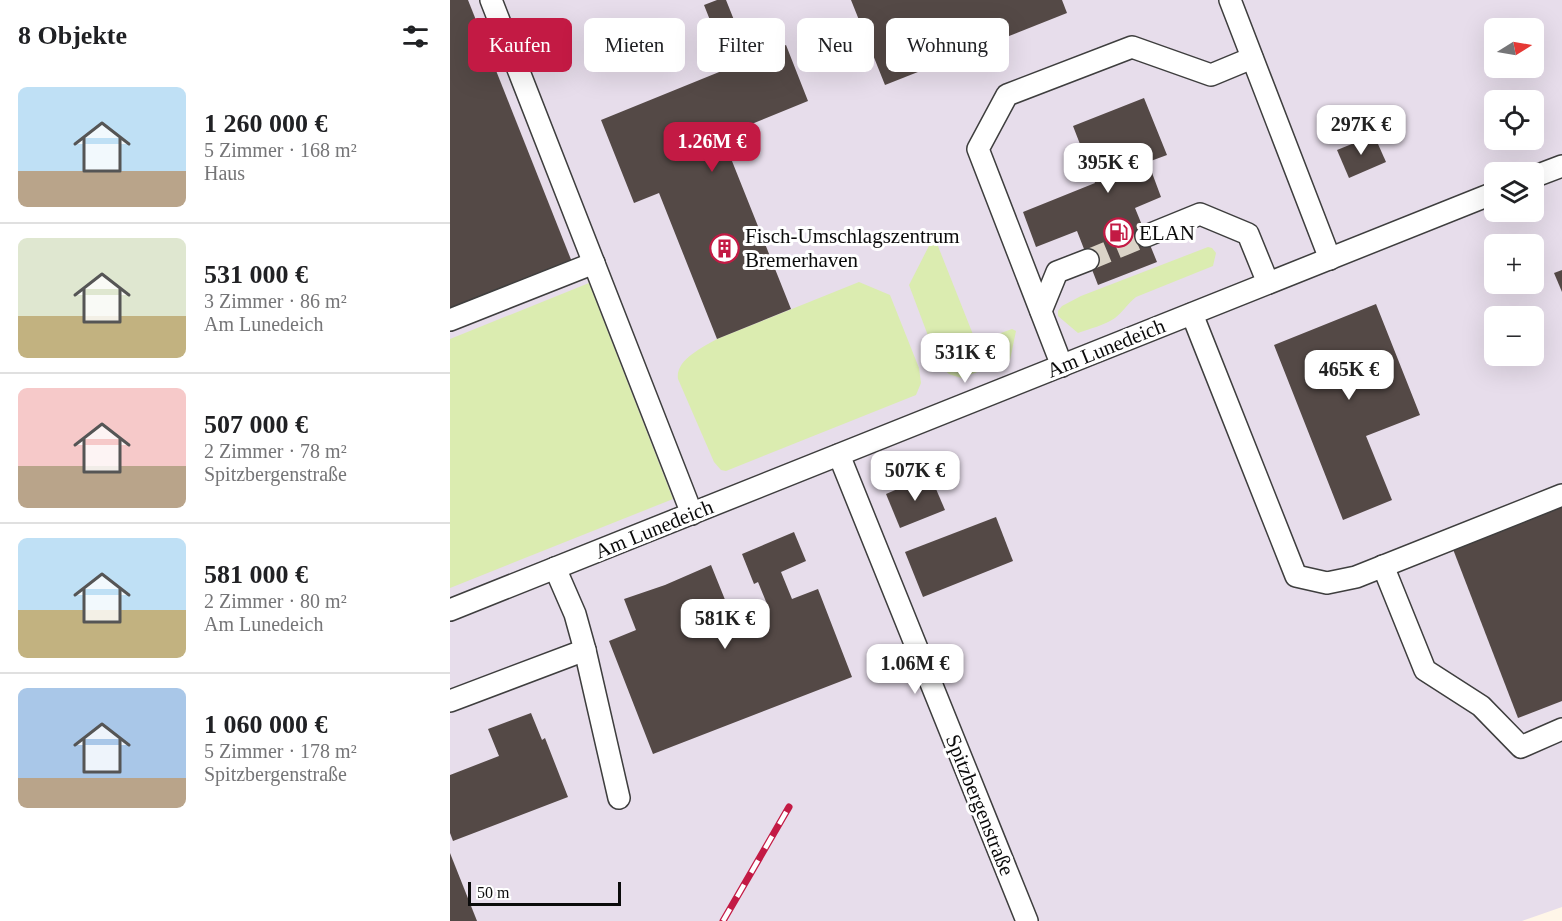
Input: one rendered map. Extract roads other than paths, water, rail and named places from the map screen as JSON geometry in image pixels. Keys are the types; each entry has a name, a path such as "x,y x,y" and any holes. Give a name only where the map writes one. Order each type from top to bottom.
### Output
{"street":[{"path":"491,0 692,513"},
{"path":"1230,0 1330,259"},
{"path":"1062,366 978,149 1007,95 1132,47 1211,75 1252,58"},
{"path":"1544,173 1562,166"},
{"name":"Am Lunedeich","path":"450,610 1484,197"},
{"path":"1146,236 1200,214 1248,234 1268,283"},
{"path":"1041,311 1057,272 1088,260"},
{"path":"450,320 594,263"},
{"path":"1192,314 1296,576 1327,583 1356,577 1562,495"},
{"name":"Spitzbergenstraße","path":"839,455 1027,921"},
{"path":"1383,566 1425,670 1481,706 1521,747 1562,729"},
{"path":"555,568 574,614 585,650 619,798"},
{"path":"450,701 585,650"}],"tunnel":[{"path":"1088,260 1146,236"}],"railway":[{"path":"723,921 789,807"}],"place":[{"name":"ELAN","path":"1118,233"},
{"name":"Fisch-Umschlagszentrum Bremerhaven","path":"724,248"}]}
